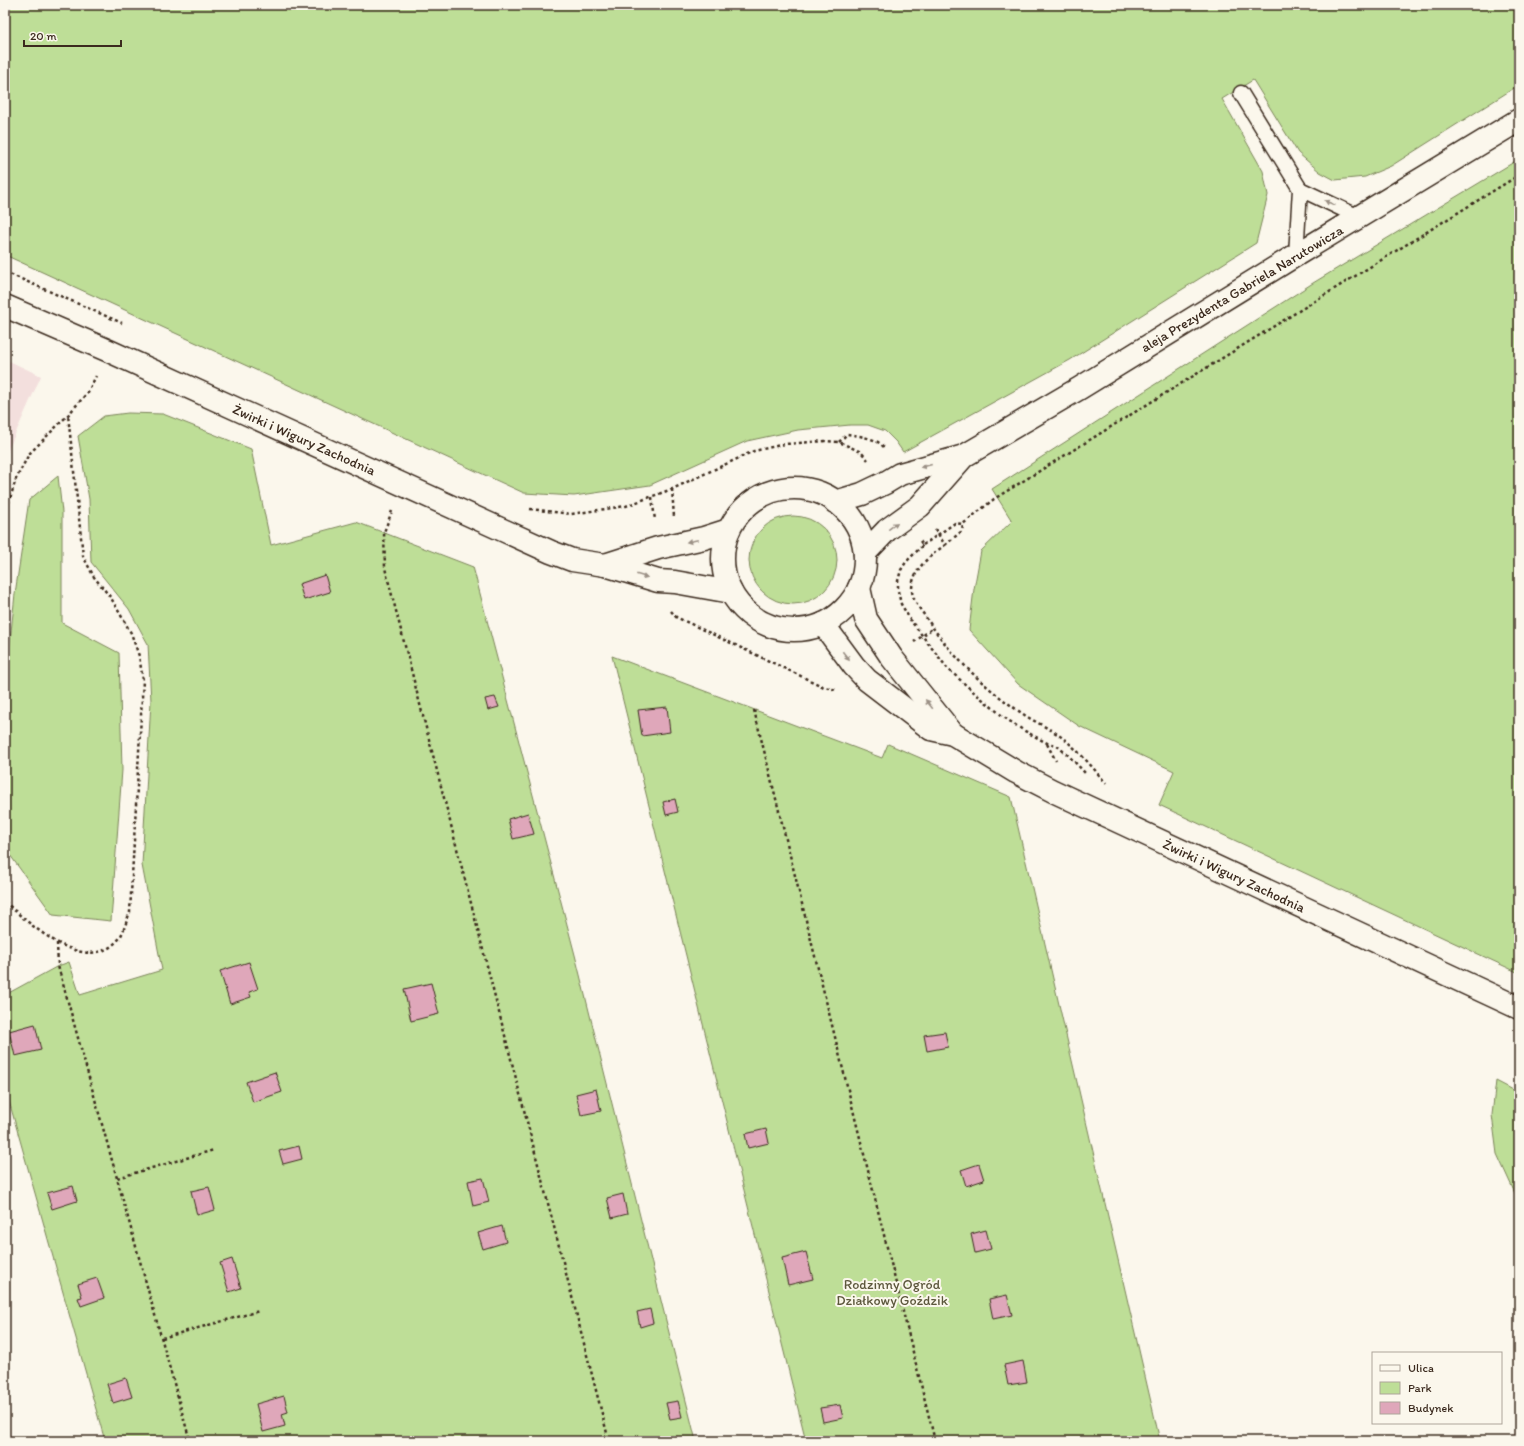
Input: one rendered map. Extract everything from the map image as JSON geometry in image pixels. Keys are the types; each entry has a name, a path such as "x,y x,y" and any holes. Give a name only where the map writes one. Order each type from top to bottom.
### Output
{"street":[{"name":"aleja Prezydenta Gabriela Narutowicza","path":"835,502 862,494 900,474 964,456 1080,388 1519,120"},
{"name":"Żwirki i Wigury Zachodnia","path":"5,306 551,552 572,560 605,565 658,581 675,582 731,592"},
{"name":"aleja Prezydenta Gabriela Narutowicza","path":"865,553 887,530 920,506 964,456"},
{"path":"796,488 817,492 835,502 850,516 860,533 865,553 864,571 859,588 850,603 838,615 823,624 802,630 781,629 761,622 743,610 731,592 723,565 723,550 729,530 740,512 756,498 775,491 796,488"},
{"path":"605,565 658,548 704,538 729,530"},
{"path":"859,588 866,619 892,658 953,734"},
{"path":"823,624 854,666 867,680 931,729 953,734"},
{"name":"Żwirki i Wigury Zachodnia","path":"953,734 1016,772 1053,791 1519,1008"}],"lane":[{"path":"1241,93 1300,189 1359,217"},
{"path":"1296,255 1300,189"}],"path":[{"path":"1108,785 1064,738 1024,715 984,684 947,647 913,597 912,589 915,576 921,565 928,557 962,531 963,524 994,499 1519,175"},
{"path":"5,272 128,326"},
{"path":"5,516 16,479 29,454 68,415 88,392 110,352"},
{"path":"5,902 37,930 58,943 83,954 104,950 118,940 130,912 143,680 139,656 131,633 111,598 94,576 83,556 68,415"},
{"path":"839,442 847,434 861,436 883,446 887,452"},
{"path":"526,507 533,511 571,514 626,506 672,489 754,451 770,446 825,441 839,442 861,452 871,462"},
{"path":"672,489 674,524"},
{"path":"652,497 656,526"},
{"path":"963,524 955,523 923,545 912,555 901,570 898,581 898,591 901,604 911,621 948,669 1005,718 1047,743"},
{"path":"931,524 945,545"},
{"path":"384,532 385,568 609,1441"},
{"path":"919,538 923,545"},
{"path":"670,610 676,617 824,687 837,690"},
{"path":"910,645 933,628"},
{"path":"754,710 934,1441"},
{"path":"58,943 58,966 190,1441"},
{"path":"117,1178 214,1150"},
{"path":"162,1338 259,1311"}],"shaded area":[{"path":"5,359 41,376 5,457"}],"green space":[{"path":"5,5 1519,5 1519,85 1391,166 1365,177 1335,180 1320,172 1298,153 1253,80 1222,99 1263,171 1268,195 1256,243 1070,360 903,452 885,431 868,425 850,425 798,430 747,441 650,485 574,496 524,493 5,255"},
{"path":"1519,159 1519,973 1159,805 1174,771 1079,726 1018,684 969,630 974,589 981,551 1012,521 992,489 1313,283"},
{"path":"128,413 163,414 251,449 271,545 356,522 473,567 575,955 696,1441 105,1441 5,1087 5,995 58,966 69,962 80,995 162,970 142,865 151,701 148,644 129,609 91,562 89,499 78,436 104,416"},
{"path":"58,476 62,512 62,623 119,653 122,770 111,921 53,915 5,848 5,689 15,594 29,500"},
{"path":"793,516 810,520 824,529 833,543 837,560 833,577 824,591 810,600 793,604 776,600 762,591 753,577 749,560 753,543 762,529 776,520"},
{"name":"Rodzinny Ogród Działkowy Goździk","path":"612,656 882,758 888,744 1011,797 1160,1441 806,1441"},
{"path":"1496,1081 1519,1093 1519,1202 1497,1154 1492,1115"}],"building":[{"path":"325,575 330,592 304,600 299,584"},
{"path":"495,697 499,707 488,710 485,699"},
{"path":"667,707 670,732 642,736 638,710"},
{"path":"675,799 678,812 666,815 663,802"},
{"path":"528,813 534,834 513,839 508,819"},
{"path":"249,962 258,989 249,992 251,997 230,1004 220,971"},
{"path":"431,983 439,1014 411,1021 404,989"},
{"path":"35,1024 41,1050 15,1056 9,1031"},
{"path":"945,1032 948,1047 927,1051 924,1035"},
{"path":"275,1072 282,1092 253,1102 246,1082"},
{"path":"596,1089 601,1111 581,1115 576,1094"},
{"path":"766,1129 769,1143 748,1148 745,1134"},
{"path":"299,1146 302,1159 283,1164 279,1151"},
{"path":"979,1164 984,1180 966,1186 961,1170"},
{"path":"483,1178 489,1202 473,1206 468,1181"},
{"path":"73,1186 77,1201 52,1209 47,1193"},
{"path":"209,1187 215,1210 197,1215 191,1191"},
{"path":"623,1194 627,1214 612,1218 607,1198"},
{"path":"502,1226 506,1242 483,1249 478,1233"},
{"path":"986,1230 991,1249 975,1253 971,1234"},
{"path":"806,1252 813,1279 788,1285 782,1258"},
{"path":"232,1259 241,1288 229,1292 220,1263"},
{"path":"97,1278 104,1298 81,1306 78,1298 82,1297 78,1284"},
{"path":"1007,1295 1012,1315 993,1319 989,1299"},
{"path":"650,1309 653,1323 640,1327 637,1312"},
{"path":"1023,1361 1027,1382 1008,1385 1004,1365"},
{"path":"126,1378 132,1397 113,1403 107,1384"},
{"path":"284,1396 288,1412 282,1414 285,1426 263,1432 256,1404"},
{"path":"678,1401 682,1417 670,1419 666,1403"},
{"path":"840,1405 843,1418 823,1422 820,1408"}]}
